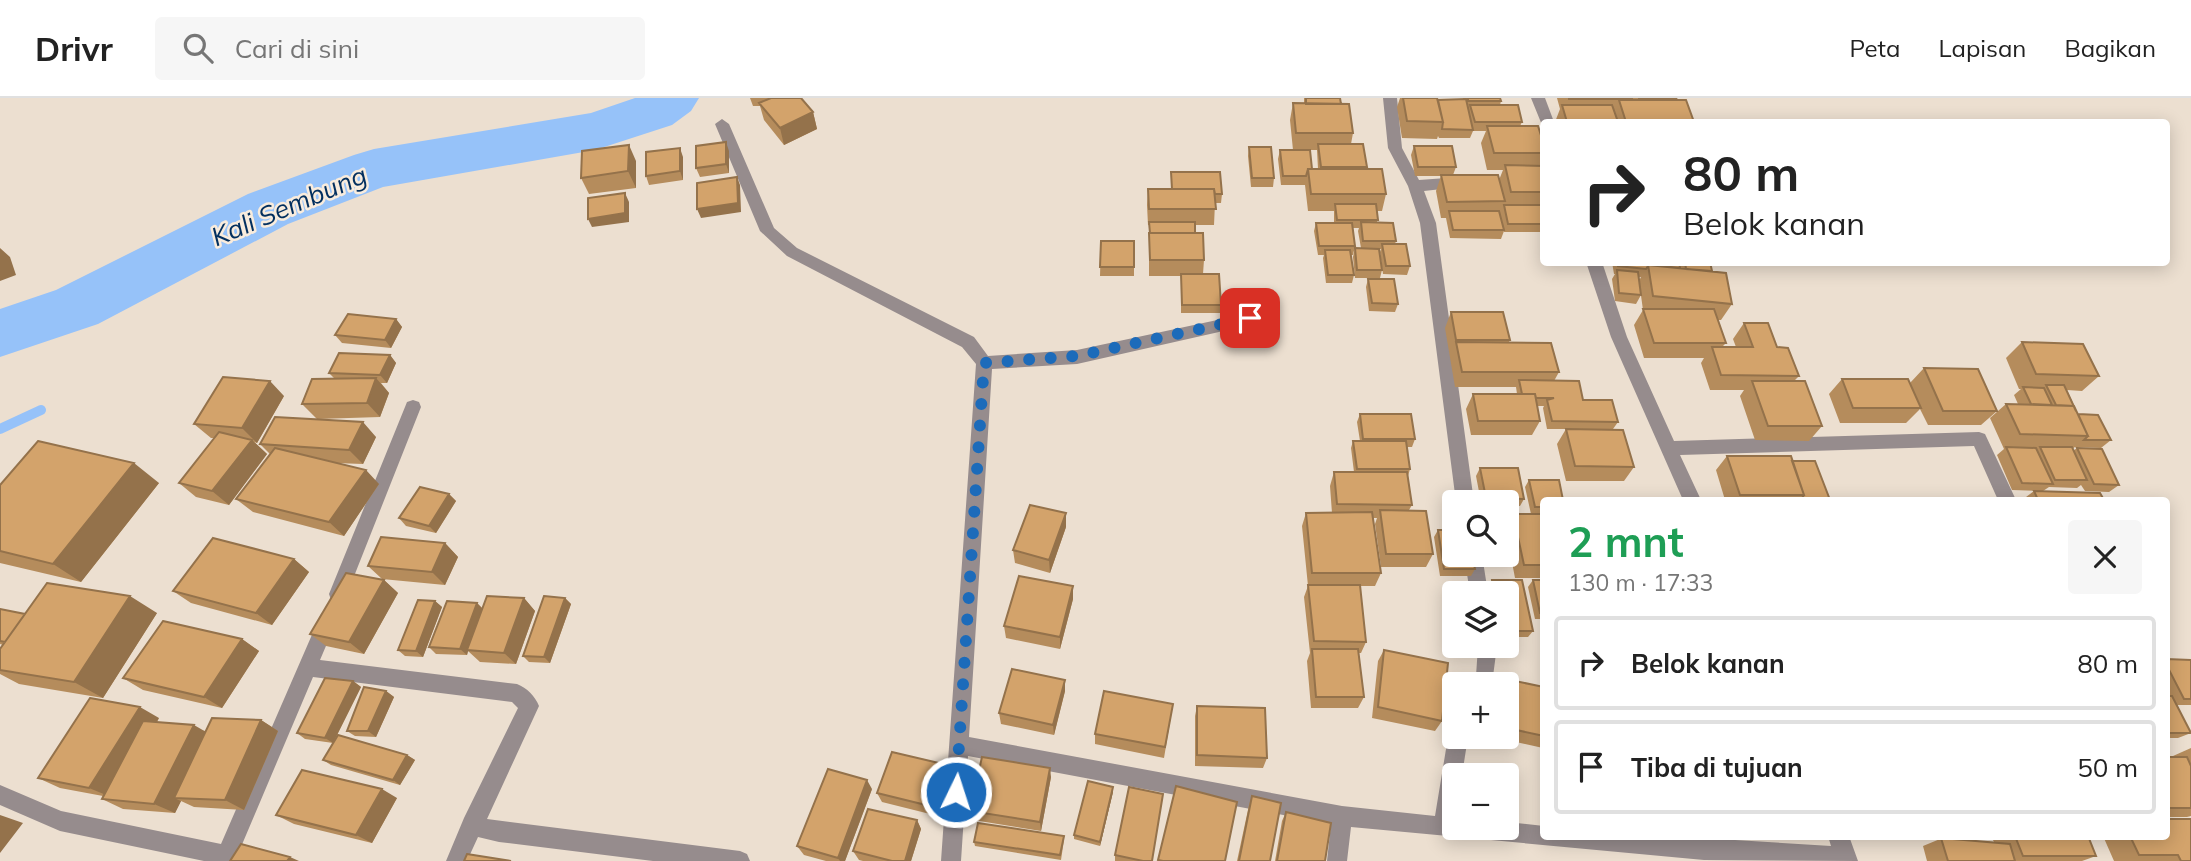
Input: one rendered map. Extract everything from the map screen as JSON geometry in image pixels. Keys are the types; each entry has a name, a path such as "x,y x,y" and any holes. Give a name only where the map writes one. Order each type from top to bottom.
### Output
{"street":[{"path":"1390,98 1395,148 1415,186 1428,223 1463,490"},
{"path":"1538,98 1546,119"},
{"path":"722,124 768,232 778,242 792,252 968,342 984,363 951,861"},
{"path":"1415,186 1479,181"},
{"path":"1595,266 1619,337 1691,497"},
{"path":"984,363 1077,356 1250,318"},
{"path":"0,795 60,821 225,858 309,668 413,407"},
{"path":"1668,447 1979,439 2006,497"},
{"path":"309,668 517,693 529,706 456,861"},
{"path":"959,745 1342,816 1442,826"},
{"path":"1338,861 1342,816"},
{"path":"471,825 499,832 738,861"},
{"path":"1519,833 1540,835"},
{"path":"1592,840 1847,859 1840,840"}],"building":[{"path":"771,98 801,98 813,112 780,128 759,103"},
{"path":"1306,98 1340,98 1341,104 1306,104"},
{"path":"1403,98 1437,98 1443,122 1407,121"},
{"path":"1468,98 1500,98 1501,101 1468,101"},
{"path":"1632,98 1632,99 1569,99"},
{"path":"1676,98 1677,100 1639,100"},
{"path":"1466,99 1473,130 1442,129 1438,100"},
{"path":"1619,100 1686,100 1693,119 1625,119"},
{"path":"1293,103 1349,104 1353,133 1296,133"},
{"path":"1470,105 1518,105 1522,122 1475,122"},
{"path":"1562,105 1612,105 1617,119 1566,119"},
{"path":"1487,126 1538,126 1540,153 1494,153"},
{"path":"726,142 726,164 696,168 696,146"},
{"path":"1318,144 1363,144 1367,167 1321,167"},
{"path":"629,145 628,171 581,178 582,151"},
{"path":"1414,146 1452,146 1456,167 1418,167"},
{"path":"1249,147 1271,147 1274,178 1252,178"},
{"path":"680,148 680,171 646,176 646,152"},
{"path":"1280,150 1310,150 1312,169 1308,169 1306,176 1283,176"},
{"path":"1505,165 1540,166 1540,192 1511,192"},
{"path":"1308,169 1382,169 1386,194 1311,194"},
{"path":"1171,172 1220,172 1222,194 1215,194 1214,189 1172,189"},
{"path":"1441,175 1498,175 1505,201 1447,202"},
{"path":"737,177 738,203 697,209 697,183"},
{"path":"1148,189 1214,189 1216,209 1149,209"},
{"path":"625,193 625,213 588,219 588,198"},
{"path":"1335,204 1376,204 1378,220 1337,220"},
{"path":"1504,205 1540,205 1540,224 1508,224"},
{"path":"1449,211 1499,211 1504,230 1453,230"},
{"path":"1149,222 1195,222 1195,233 1150,233"},
{"path":"1361,222 1393,223 1396,241 1363,241"},
{"path":"1316,223 1352,223 1355,246 1319,246"},
{"path":"1149,233 1203,233 1204,260 1150,260"},
{"path":"1101,241 1134,241 1134,267 1100,267"},
{"path":"1382,244 1406,244 1410,266 1386,266"},
{"path":"1355,248 1379,249 1382,270 1357,270"},
{"path":"1325,250 1350,250 1354,275 1328,275"},
{"path":"1618,266 1648,266 1646,269"},
{"path":"1648,266 1726,273 1732,304 1653,296"},
{"path":"1686,266 1711,266 1712,271 1686,269"},
{"path":"1617,270 1638,272 1641,295 1619,293"},
{"path":"1181,274 1219,274 1221,305 1182,305"},
{"path":"1368,279 1394,279 1398,304 1372,303"},
{"path":"1643,309 1714,309 1726,343 1654,343"},
{"path":"1451,312 1503,312 1510,340 1456,340"},
{"path":"348,314 396,319 385,340 335,335"},
{"path":"1744,323 1768,323 1777,347 1788,348 1799,376 1721,375 1712,347 1753,347"},
{"path":"1456,342 1551,343 1559,372 1462,372"},
{"path":"2022,342 2083,344 2099,376 2036,374"},
{"path":"339,353 390,355 380,375 329,373"},
{"path":"1924,368 1978,369 1997,411 1943,411"},
{"path":"223,377 270,381 242,428 194,424"},
{"path":"376,378 367,403 302,404 312,379"},
{"path":"1842,379 1908,379 1921,408 1853,408"},
{"path":"1519,380 1579,381 1583,400 1612,400 1618,422 1552,421 1547,400 1554,398 1536,398 1535,394 1522,394"},
{"path":"1752,381 1805,381 1822,426 1768,426"},
{"path":"2046,385 2064,385 2074,406 2056,405"},
{"path":"2023,387 2044,388 2052,405 2031,404"},
{"path":"1473,394 1535,394 1540,421 1478,421"},
{"path":"2006,404 2074,406 2088,436 2020,434"},
{"path":"1360,414 1411,414 1415,439 1363,439"},
{"path":"2078,414 2098,415 2111,440 2084,440 2088,436"},
{"path":"275,417 363,422 349,450 260,444"},
{"path":"1566,429 1623,430 1634,467 1575,466"},
{"path":"219,432 252,440 212,491 179,483"},
{"path":"38,441 134,463 53,564 0,551 0,485"},
{"path":"1353,441 1406,441 1410,469 1357,469"},
{"path":"2006,447 2036,448 2053,484 2022,483"},
{"path":"2040,447 2072,447 2087,480 2055,480"},
{"path":"275,448 366,470 329,522 236,499"},
{"path":"2077,448 2102,449 2119,485 2094,484"},
{"path":"1727,456 1791,456 1804,495 1740,495"},
{"path":"1792,461 1815,461 1829,497 1803,497"},
{"path":"1480,468 1518,468 1524,499 1519,499 1519,490 1484,490"},
{"path":"1334,472 1407,472 1412,505 1337,504"},
{"path":"1529,480 1559,480 1562,497 1540,497 1540,507 1535,507"},
{"path":"420,487 449,494 429,526 399,518"},
{"path":"2034,491 2100,493 2102,497 2037,497"},
{"path":"1030,505 1066,513 1049,560 1013,550"},
{"path":"1380,510 1426,511 1433,554 1386,554"},
{"path":"1372,512 1381,573 1312,573 1306,513"},
{"path":"1519,514 1540,514 1540,565 1524,565 1519,542"},
{"path":"1438,530 1442,530 1442,556"},
{"path":"381,537 445,543 432,572 368,566"},
{"path":"213,538 294,559 256,613 173,591"},
{"path":"1444,567 1475,569 1444,569"},
{"path":"346,573 384,580 349,642 310,634"},
{"path":"1019,576 1073,586 1060,637 1004,626"},
{"path":"1522,580 1533,631 1519,631 1519,581 1492,581"},
{"path":"1533,580 1540,580 1540,613"},
{"path":"47,583 130,596 74,682 0,670 0,649"},
{"path":"1308,585 1360,585 1366,642 1314,641"},
{"path":"487,596 524,598 504,653 467,650"},
{"path":"544,596 565,598 544,657 523,656"},
{"path":"418,600 435,601 416,651 398,650"},
{"path":"447,601 477,603 460,649 429,647"},
{"path":"0,609 25,614 5,642 0,641"},
{"path":"163,621 242,639 204,697 123,678"},
{"path":"1312,649 1358,649 1364,697 1316,697"},
{"path":"1384,650 1448,663 1447,672 1442,672 1442,721 1378,707"},
{"path":"2170,659 2191,660 2191,699 2184,699 2170,672"},
{"path":"1012,669 1065,680 1053,725 999,713"},
{"path":"325,678 353,681 325,738 297,733"},
{"path":"1519,682 1540,686 1540,735 1519,731"},
{"path":"364,687 386,691 368,731 347,731"},
{"path":"1104,691 1173,704 1165,747 1095,734"},
{"path":"2170,696 2172,696 2191,733 2170,733"},
{"path":"90,698 140,707 89,788 38,778"},
{"path":"1197,706 1265,708 1267,758 1197,755"},
{"path":"212,718 261,720 225,800 174,798"},
{"path":"143,721 194,725 154,804 102,799"},
{"path":"338,735 407,755 393,780 323,760"},
{"path":"892,752 943,764 930,806 877,793"},
{"path":"982,757 1050,768 1040,822 970,811"},
{"path":"2170,757 2187,757 2191,766 2191,808 2170,808"},
{"path":"828,769 867,780 838,858 797,846"},
{"path":"302,770 382,789 356,835 276,815"},
{"path":"1088,781 1113,787 1100,842 1074,835"},
{"path":"1176,786 1237,802 1225,861 1158,860"},
{"path":"1129,787 1163,794 1152,861 1115,855"},
{"path":"1252,796 1281,803 1270,861 1239,861"},
{"path":"868,809 917,820 905,861 892,861 853,851"},
{"path":"1286,812 1331,823 1325,861 1277,861"},
{"path":"2170,819 2191,819 2191,861 2181,861 2178,855 2139,855 2132,840 2170,840"},
{"path":"978,823 1064,836 1060,855 974,842"},
{"path":"1942,840 2010,844 2015,861 1948,861"},
{"path":"2017,840 2090,840 2096,856 2023,856"},
{"path":"241,844 290,857 287,861 230,861"},
{"path":"467,854 511,861 464,861"}],"waterway":[{"name":"Kali Sembung","path":"0,333 77,307 268,209 374,169 595,131 653,112 672,98"},
{"path":"0,429 41,410"}],"route":[{"path":"956,792 984,363 1077,356 1250,318"}]}
